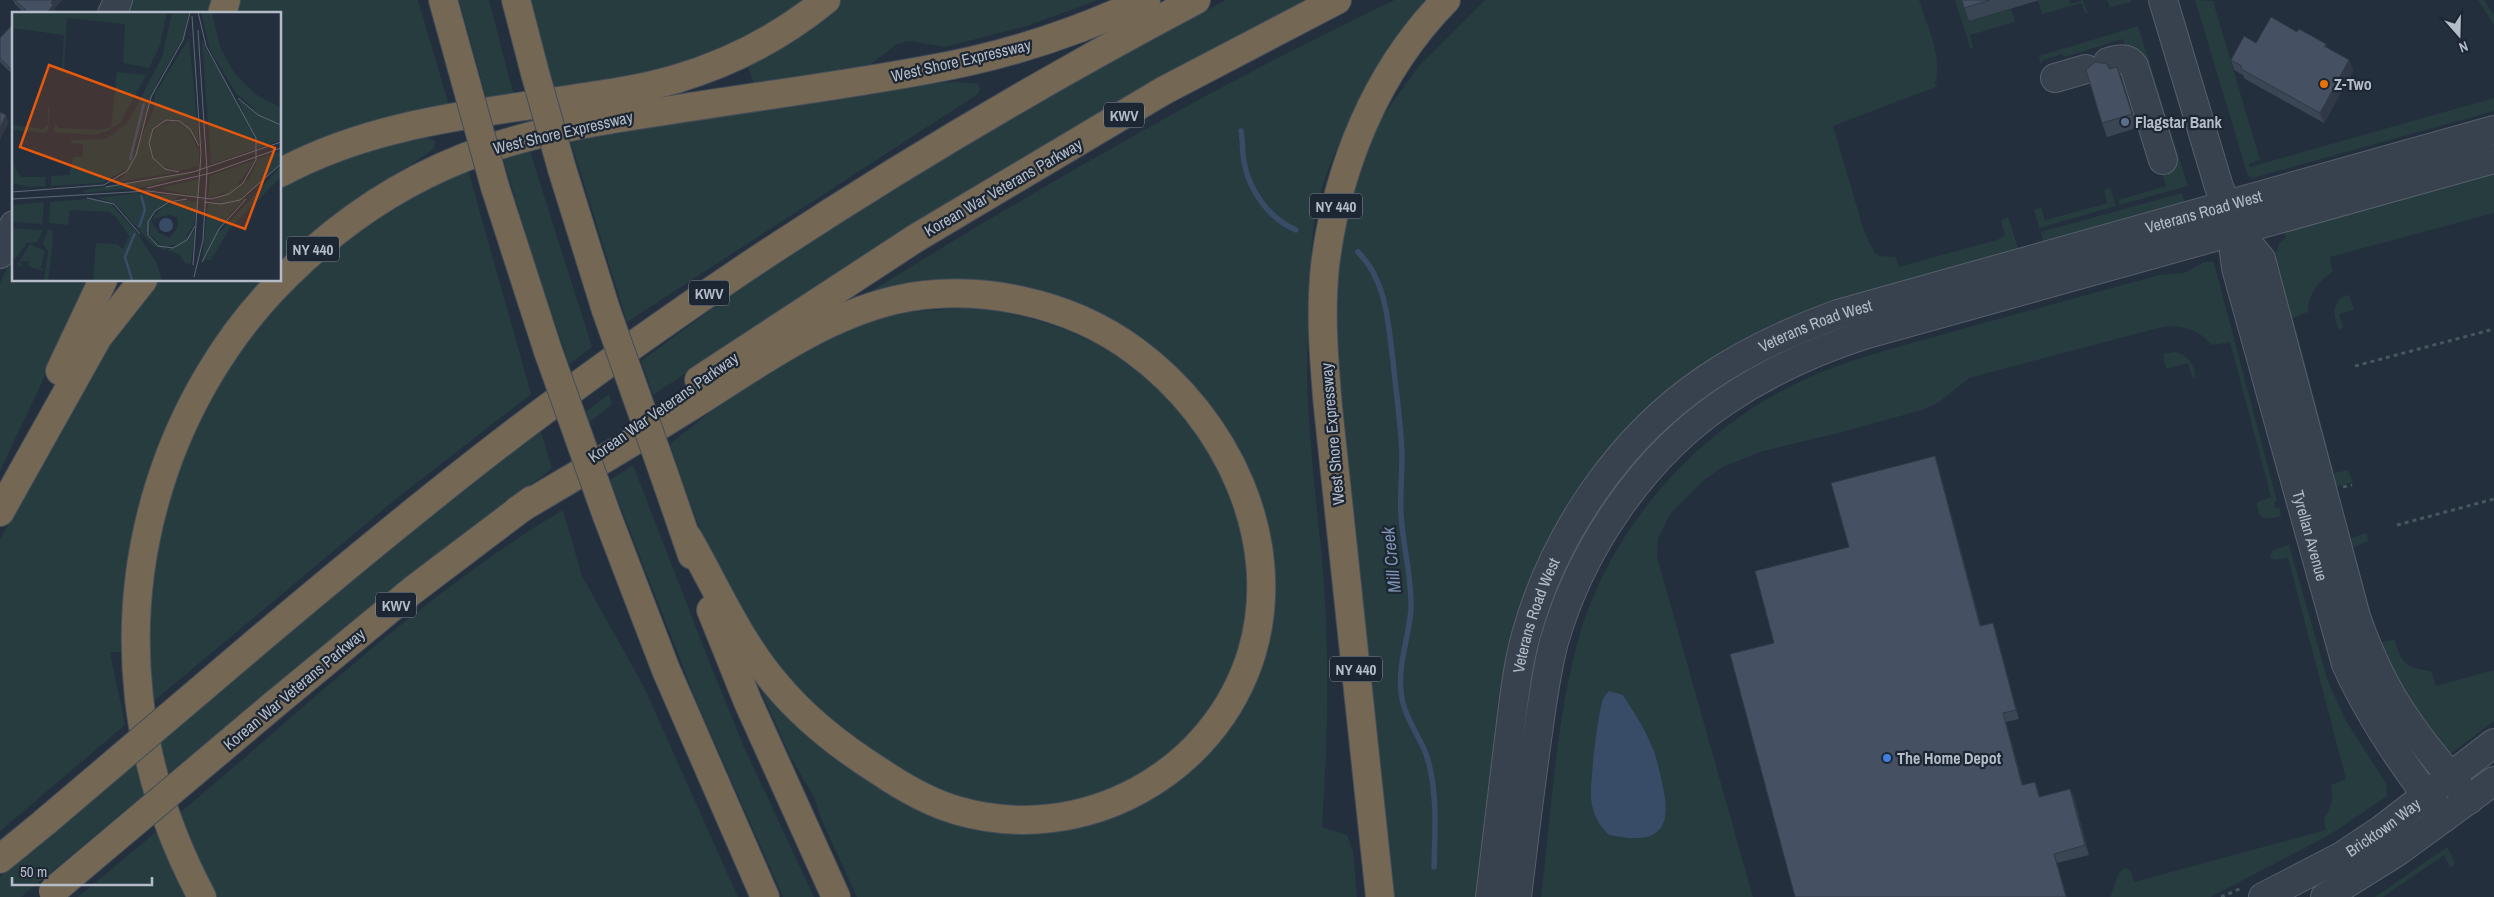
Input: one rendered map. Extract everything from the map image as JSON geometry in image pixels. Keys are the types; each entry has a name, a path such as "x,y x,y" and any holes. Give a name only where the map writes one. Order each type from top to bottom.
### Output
{"highway":[{"path":"443,0 495,186 548,351 607,516 673,687 765,897"},
{"path":"516,0 562,169 606,310 688,538 696,572 729,657 836,897"},
{"path":"281,172 334,147 398,128 625,91 675,79 744,52 787,28 826,0"},
{"name":"West Shore Expressway","path":"202,897 169,828 144,739 139,706 136,648 137,600 147,528 165,468 177,438 223,352 259,305 318,244 365,210 414,180 467,156 517,140 602,121 958,64 1048,39 1113,16 1146,0"},
{"name":"KWV","path":"0,859 425,502 530,420 636,343 735,275 871,186 1097,53 1196,0"},
{"name":"Korean War Veterans Parkway","path":"49,894 413,590 518,510 714,370 916,238 1163,92 1337,0"},
{"name":"West Shore Expressway","path":"1380,897 1328,407 1324,332 1325,267 1336,204 1356,140 1387,79 1422,28 1446,0"},
{"path":"0,511 22,449 103,281"},
{"path":"0,511 98,337 142,281"},
{"path":"518,510 783,349 835,321 860,310 902,299 950,294 998,297 1047,307 1101,329 1146,359 1186,396 1222,448 1245,497 1252,520 1261,566 1260,610 1252,651 1236,692 1225,711 1198,745 1161,778 1123,800 1076,816 1029,820 990,818 958,811 913,792 840,745 797,708 776,685 743,639 688,538"}],"street":[{"path":"113,12 118,0"},
{"name":"Tyrellan Avenue","path":"2163,0 2226,205 2237,230 2260,259 2318,521 2346,664 2385,737 2425,795 2444,818"},
{"path":"2057,83 2106,71 2163,160"},
{"name":"Veterans Road West","path":"1490,897 1518,673 1526,635 1549,569 1584,507 1604,478 1639,437 1678,399 1704,380 1770,341 1838,314 2494,130"},
{"name":"Veterans Road West","path":"1518,897 1542,706 1554,643 1577,579 1610,521 1656,463 1700,421 1726,401 1768,376 1813,354 1892,326 2494,159"},
{"path":"0,210 12,216"},
{"path":"0,254 12,229"},
{"path":"1948,311 2018,283 2027,275 2034,259"},
{"path":"1885,300 1892,326"},
{"name":"Tyrellan Avenue","path":"2318,521 2372,660 2407,722 2468,800"},
{"name":"Bricktown Way","path":"2263,897 2299,889 2342,856 2381,830 2494,743"},
{"name":"Bricktown Way","path":"2325,897 2389,858 2494,781"}],"path":[{"path":"2355,366 2494,329"},
{"path":"2397,525 2494,499"}],"green space":[{"path":"132,0 212,0 209,12 127,12"},
{"path":"237,0 418,0 450,109 281,163 281,12 233,12"},
{"path":"459,0 489,0 515,100 488,104"},
{"path":"530,0 809,0 702,61 556,93"},
{"path":"838,0 1098,0 1027,26 945,47 908,41 897,44 867,67 755,86 746,61"},
{"path":"1226,0 1318,0 899,233 653,395 641,361 787,254 1023,110"},
{"path":"1395,0 1431,0 1383,69 1340,142 1320,194 1313,230 1311,255 1307,370 1311,441 1325,592 1327,659 1327,727 1322,827 1347,835 1353,851 1357,897 857,897 822,821 814,797 791,758 758,684 902,796 1092,821 1249,684 1249,478 1095,317 863,296 993,217 1191,104 1326,33"},
{"path":"1485,0 1919,0 1936,52 1937,74 1935,84 1938,86 1833,126 1864,231 1874,252 1880,256 1896,257 1898,267 1997,240 2005,235 2001,221 2008,217 2019,251 1728,349 1554,534 1478,897 1389,897 1338,371 1335,313 1337,271 1341,234 1358,172 1382,117 1418,67"},
{"path":"1955,0 1963,0 1969,21 2011,9 2015,22 1970,35 1973,47 1971,50"},
{"path":"2038,0 2069,0 2071,4 2083,0 2088,14 2085,13 2082,3 2042,14"},
{"path":"2107,0 2131,0 2131,2 2110,7"},
{"path":"2195,0 2213,1 2260,160 2249,164 2250,167 2494,98 2494,111 2253,178 2248,176"},
{"path":"2478,0 2484,0 2494,15 2494,25"},
{"path":"2138,26 2188,186 2119,205 2119,200 2166,186 2123,39 2065,57 2062,54 2043,60 2041,64 2039,56"},
{"path":"958,82 978,84 980,89 978,94 627,322 570,139 913,84"},
{"path":"424,136 435,141 434,148 427,154 367,192 322,224 281,262 281,182 347,152"},
{"path":"528,145 592,347 569,364 535,264 502,155"},
{"path":"467,166 531,394 396,499 149,705 147,593 173,475 219,377 285,290 366,221"},
{"path":"2494,172 2494,213 2330,257 2332,272 2322,280 2312,294 2308,312 2293,318 2334,473 2348,470 2353,482 2332,488 2271,252 2277,252 2279,243 2286,238 2284,232"},
{"path":"2110,188 2116,206 2039,228 2034,209 2041,208 2045,220 2101,205 2107,203 2104,190"},
{"path":"2182,193 2186,205 2044,244 2041,232"},
{"path":"12,258 12,281 90,281 0,471 0,283"},
{"path":"2204,262 2213,262 2215,267 2277,501 2274,502 2275,508 2279,507 2281,516 2263,517 2257,508 2257,502 2271,497 2230,342 2212,345 2194,331 2181,327 2158,328 1969,378 1938,403 1922,410 1760,452 1723,467 1704,480 1670,514 1658,539 1657,557 1753,897 1541,897 1554,774 1563,712 1575,652 1588,609 1607,568 1630,529 1657,493 1688,459 1723,429 1760,403 1799,382 1834,367 2159,275 2184,273","holes":["1623,695 1650,741 1665,793 1593,764 1604,697"]},
{"path":"154,281 262,281 234,315 145,488 128,562 123,652 110,652 125,725 0,831 0,540 93,361"},
{"path":"2349,295 2354,310 2339,314 2343,327 2340,330 2335,314 2336,304 2343,297"},
{"path":"971,307 1039,321 1070,332 1100,346 1128,363 1154,384 1199,437 1215,464 1235,507 1246,553 1248,590 1244,626 1234,661 1218,694 1198,724 1173,750 1144,772 1111,789 1061,804 1010,807 975,802 948,794 893,767 815,707 775,665 740,615 701,531 670,444 725,400 811,347 863,321 899,313"},
{"path":"2176,352 2185,356 2191,362 2195,379 2192,377 2188,363 2166,369 2163,354"},
{"path":"609,394 612,404 589,423 586,412"},
{"path":"539,425 552,469 473,527 164,777 156,747 308,615"},
{"path":"633,465 744,747 814,897 783,897 698,705 610,480"},
{"path":"563,510 582,576 644,687 738,897 214,897 176,816 412,616 461,578"},
{"path":"2367,533 2368,541 2353,547 2379,642 2394,640 2403,660 2410,666 2431,671 2436,686 2494,670 2494,721 2450,754 2412,707 2382,657 2346,539"},
{"path":"2289,545 2328,681 2346,721 2386,783 2387,796 2331,834 2211,897 2110,897 2119,873 2125,868 2131,871 2134,882 2326,830 2324,819 2331,803 2331,785 2346,779 2288,558 2274,560 2270,557 2273,550"},
{"path":"136,763 146,793 21,897 0,897 0,877"},
{"path":"157,831 188,897 78,897"},
{"path":"2447,847 2455,862 2454,866 2450,867 2444,855 2383,897 2375,897"}],"water":[{"path":"1609,691 1623,695 1644,730 1657,762 1666,813 1658,831 1650,836 1626,838 1609,835 1596,818 1593,808 1591,789 1597,730 1604,697"}],"building":[{"path":"15,0 53,0 51,3 53,5 48,12 24,12 26,10"},
{"path":"1962,0 1990,0 1964,8"},
{"path":"2271,17 2297,32 2299,29 2349,60 2320,113 2241,69 2242,66 2231,60 2244,36 2256,43"},
{"path":"12,25 11,69 0,58 0,38"},
{"path":"2095,62 2107,64 2109,69 2117,67 2132,114 2102,123 2086,70"},
{"path":"0,112 6,115 0,128"},
{"name":"The Home Depot","path":"1935,456 1980,626 1993,623 2016,710 2003,713 2022,785 2035,782 2039,797 2070,789 2085,845 2054,854 2066,897 1795,897 1730,654 1774,643 1755,571 1849,547 1831,483"}],"waterway":[{"name":"Mill Creek","path":"1241,131 1244,162 1250,183 1269,211 1277,219 1296,230"},
{"name":"Mill Creek","path":"1358,252 1368,263 1375,276 1384,303 1390,332 1402,455 1401,515 1411,597 1410,619 1400,681 1402,700 1411,724 1423,746 1430,767 1435,810 1434,867"}],"place":[{"name":"Z-Two","path":"2324,84"},
{"name":"Flagstar Bank","path":"2125,122"},
{"name":"The Home Depot","path":"1887,758"}]}
